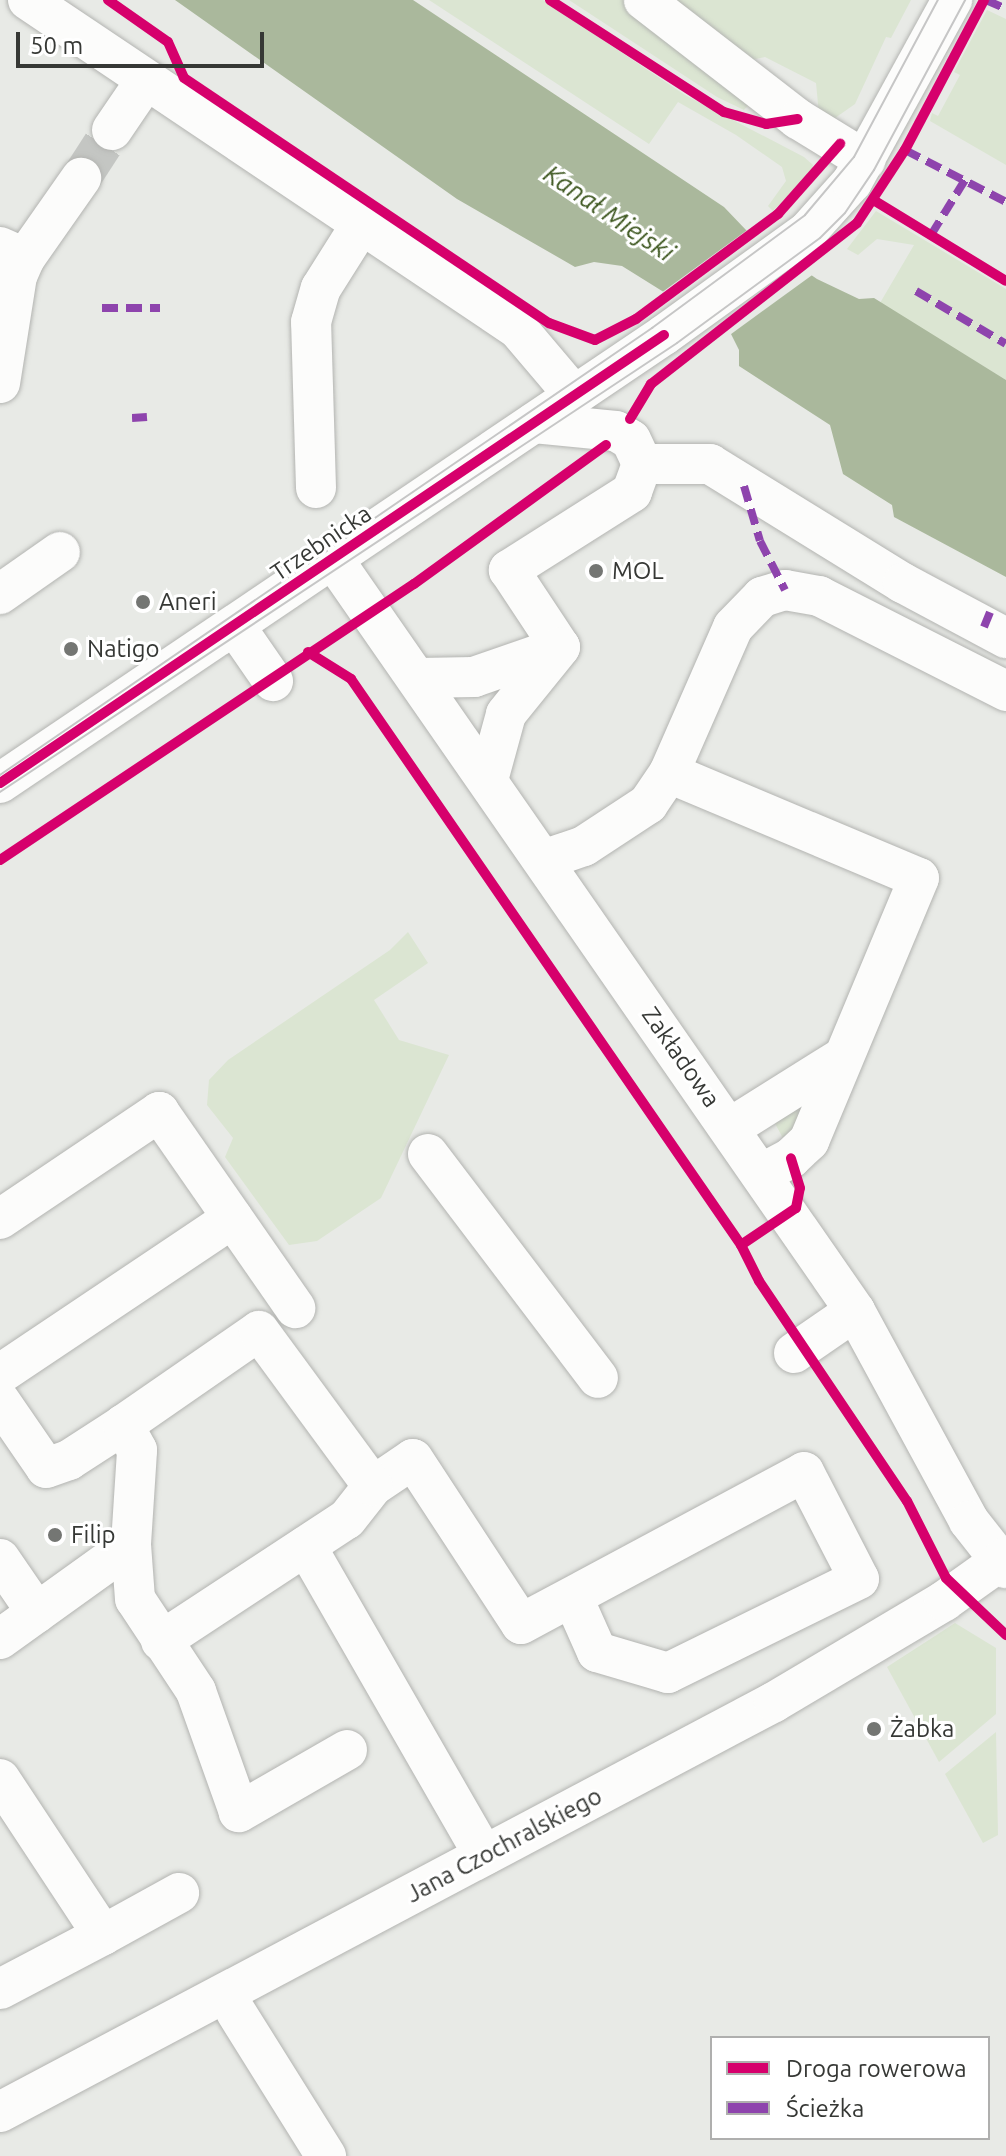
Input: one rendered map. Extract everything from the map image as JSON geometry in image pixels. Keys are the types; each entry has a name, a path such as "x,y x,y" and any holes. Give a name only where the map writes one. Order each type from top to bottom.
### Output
{"street":[{"path":"28,0 360,226 518,329 574,395"},
{"path":"644,0 798,119 865,160"},
{"name":"Trzebnicka","path":"0,783 664,335 808,231 835,204 865,160 952,0"},
{"path":"112,130 146,80"},
{"path":"0,383 17,276 12,252 81,178"},
{"path":"316,488 311,322 321,288 360,226"},
{"path":"534,423 616,431 631,440 642,464 632,492 509,570 560,647"},
{"path":"642,464 710,464 903,583 1006,638"},
{"path":"0,594 60,552"},
{"name":"Zakładowa","path":"333,559 419,678 855,1311 969,1521 1004,1562"},
{"path":"543,860 584,846 648,804 669,773 733,627 762,597 797,590 819,596 1006,691"},
{"path":"235,626 273,681"},
{"path":"419,678 474,677 560,647"},
{"path":"488,780 506,714 560,647"},
{"path":"669,773 919,878 809,1141 791,1158 761,1174"},
{"path":"730,1128 843,1057"},
{"path":"0,1219 159,1112 295,1308"},
{"path":"428,1154 598,1378"},
{"path":"0,1374 233,1218"},
{"path":"794,1353 855,1311"},
{"path":"0,1401 46,1468 69,1460 259,1331 373,1486"},
{"path":"123,1425 137,1450 131,1544 135,1599 196,1691 239,1812 347,1750"},
{"path":"161,1641 347,1519 373,1486 413,1459 521,1624 804,1472 859,1579 668,1673 597,1652 573,1598"},
{"path":"306,1546 484,1856"},
{"path":"0,1559 37,1613"},
{"path":"0,1639 107,1562"},
{"name":"Jana Czochralskiego","path":"0,2112 774,1702 1004,1562"},
{"path":"0,1779 103,1935"},
{"path":"0,1989 179,1893"},
{"path":"236,2012 326,2156"}],"shaded area":[{"path":"429,0 543,0 685,95 804,157 813,165 811,172 773,211 768,206 786,181 782,167 736,135 678,102 649,144"},
{"path":"569,0 630,0 752,101 744,110 717,97"},
{"path":"663,0 911,0 891,38 886,37 855,104 835,118 819,114 816,83 765,57 741,62"},
{"path":"987,10 1006,19 1006,165 930,121 932,113 938,116 960,75 954,72"},
{"path":"876,211 1006,289 1006,380 880,303 914,245 877,239 858,255 847,249"},
{"path":"408,932 428,963 374,1000 399,1040 449,1055 381,1198 317,1241 289,1245 225,1157 233,1138 207,1105 209,1080 228,1060 390,950"},
{"path":"799,1095 812,1108 785,1142 771,1116"},
{"path":"955,1623 996,1648 996,1714 939,1762 887,1667"},
{"path":"996,1732 998,1835 983,1843 945,1774"}],"water":[{"name":"Kanał Miejski","path":"175,0 413,0 724,207 746,230 817,279 859,299 874,298 1006,380 1006,577 894,517 892,505 843,474 830,425 739,366 739,350 731,334 622,266 594,262 575,267 457,199"}],"pier":[{"path":"750,228 815,273 727,337 657,296"}],"tunnel":[{"path":"81,178 112,130"}],"tram line":[{"path":"0,775 652,328 805,215 854,157 938,0"},
{"path":"0,792 677,343 820,238 845,213 874,170 965,0"}],"marked path":[{"path":"986,0 1006,9"},
{"path":"905,150 1006,202"},
{"path":"931,235 965,180"},
{"path":"916,291 1006,344"},
{"path":"102,308 160,308"},
{"path":"132,418 147,417"},
{"path":"744,486 760,541 785,590"},
{"path":"984,627 990,612"}],"cycle path":[{"path":"108,0 168,42 184,78 549,323 595,340 636,319 778,214 840,144"},
{"path":"550,0 724,112 766,124 798,119"},
{"path":"630,419 651,384 857,223 905,150 984,0"},
{"path":"875,201 1006,281"},
{"path":"0,783 664,335"},
{"path":"0,860 414,584 606,445"},
{"path":"308,652 351,679 741,1245 759,1281 907,1501 946,1578 1006,1635"},
{"path":"741,1245 796,1208 800,1188 791,1158"}],"place":[{"name":"MOL","path":"596,571"},
{"name":"Aneri","path":"143,602"},
{"name":"Natigo","path":"71,649"},
{"name":"Filip","path":"55,1535"},
{"name":"Żabka","path":"874,1729"}]}
